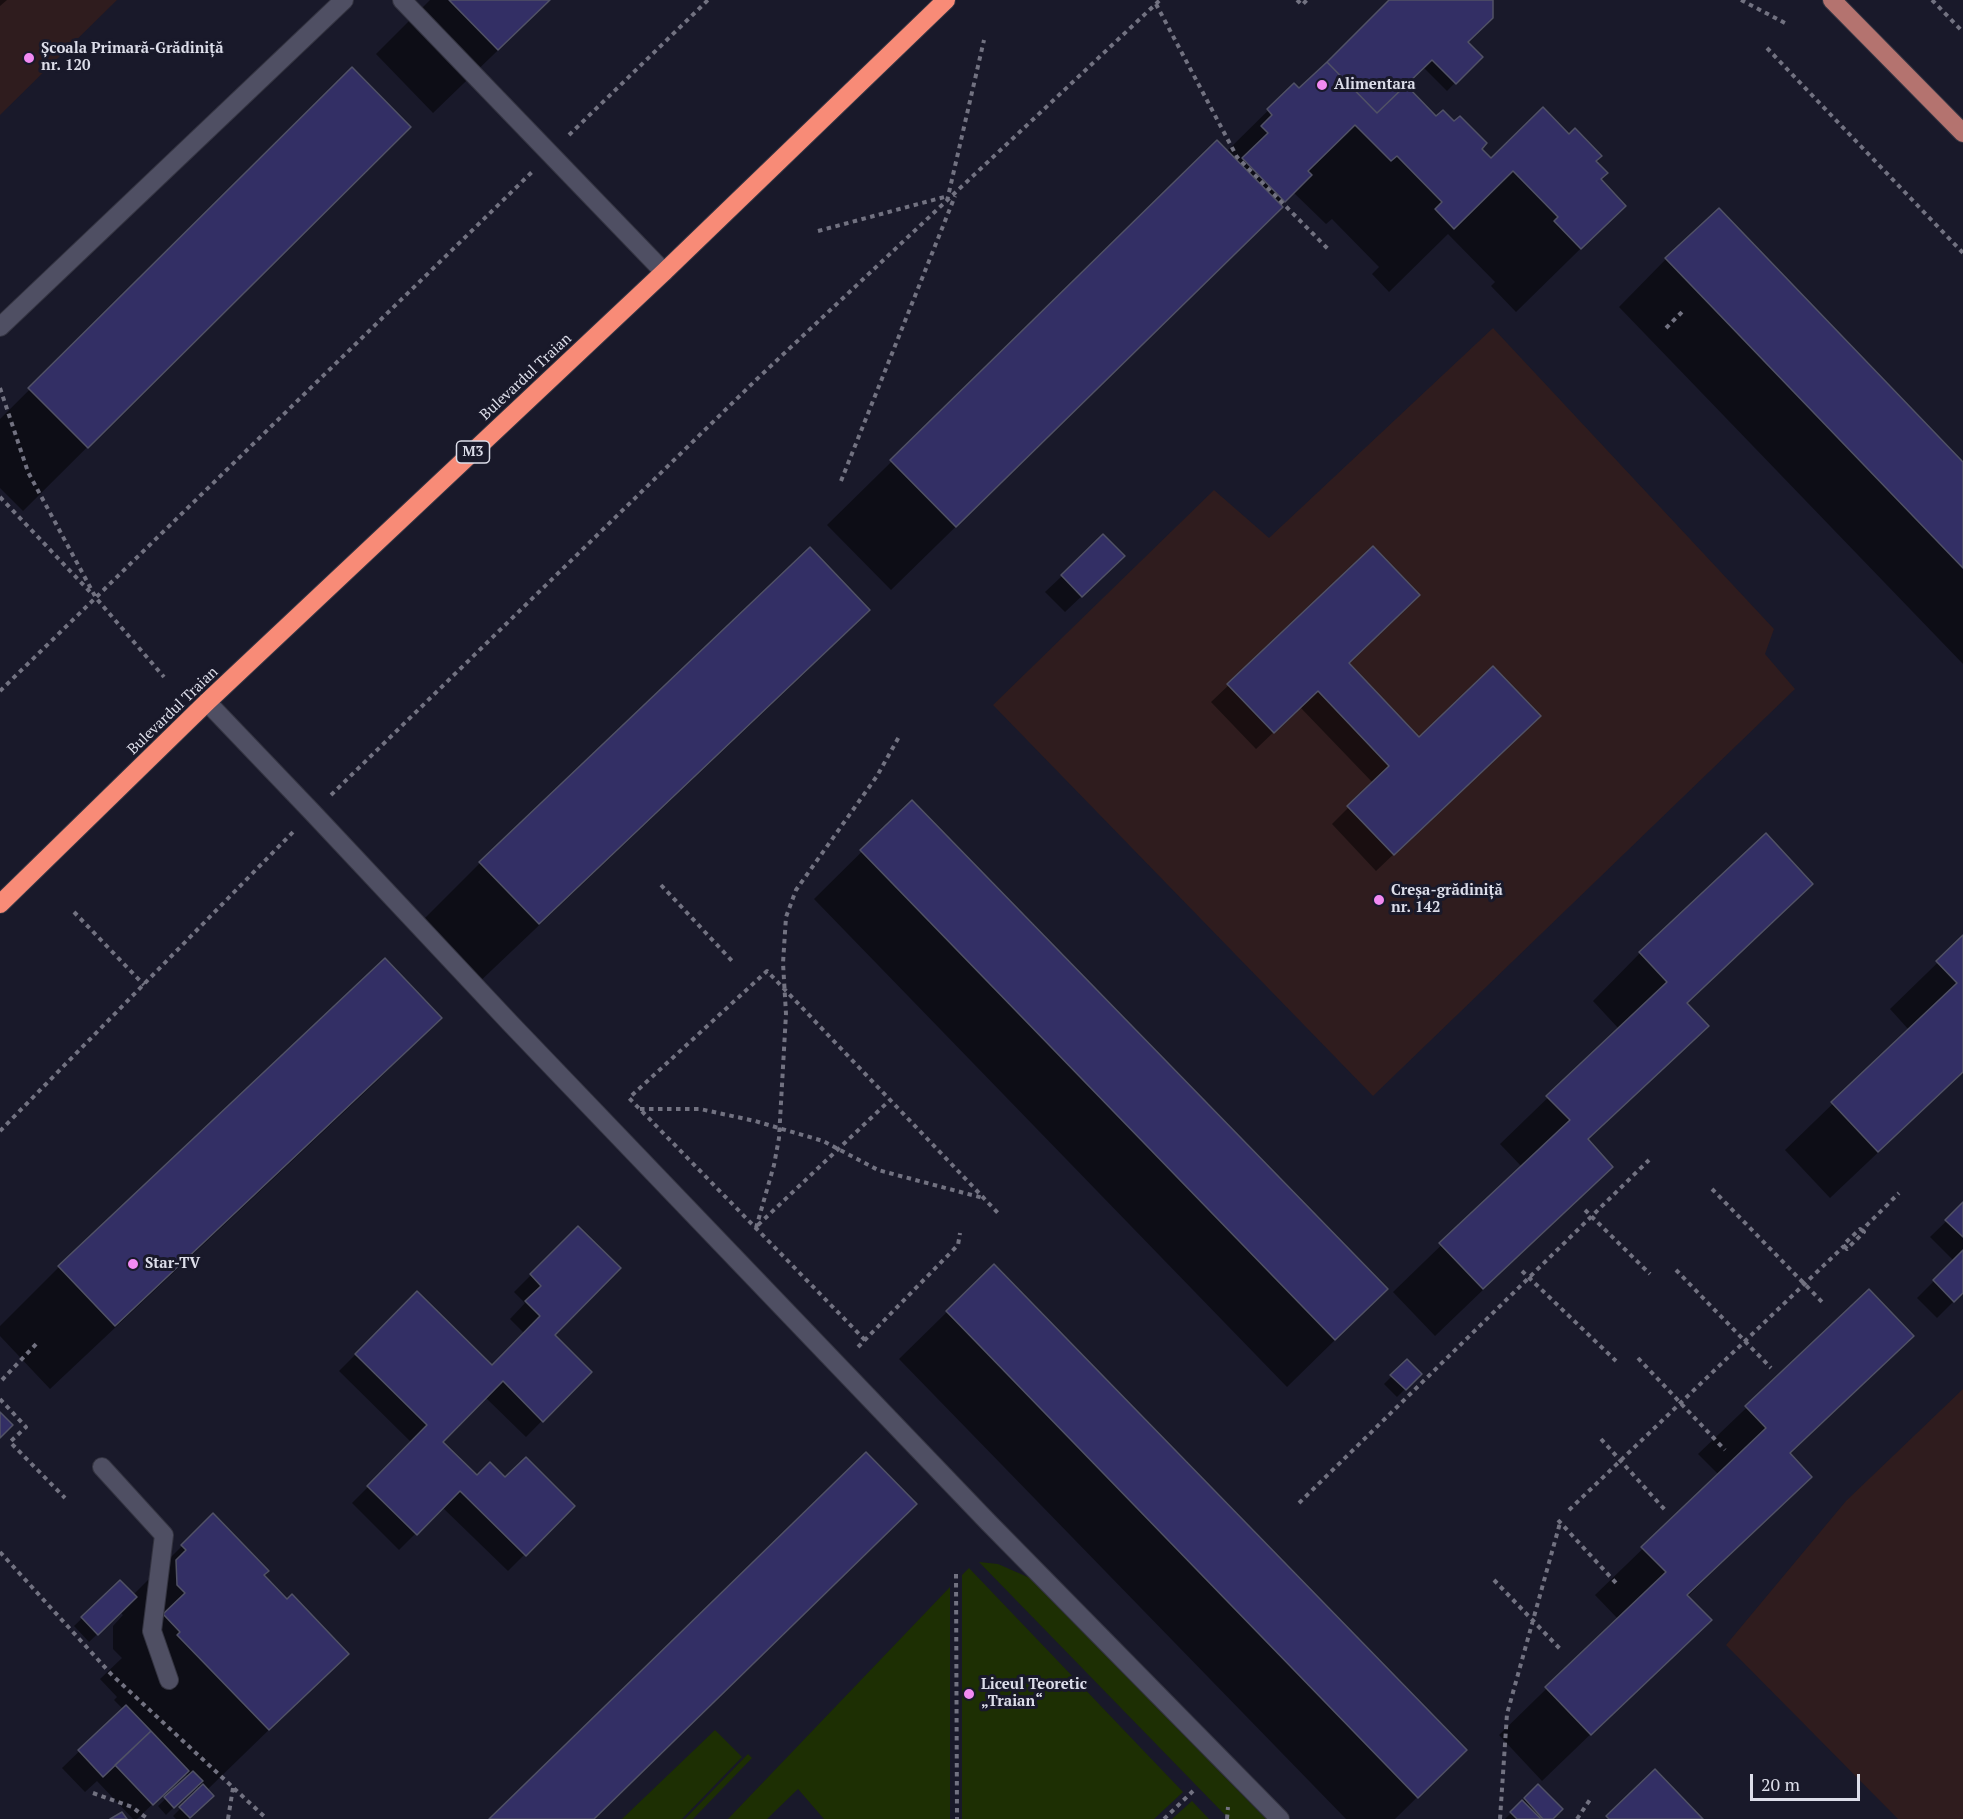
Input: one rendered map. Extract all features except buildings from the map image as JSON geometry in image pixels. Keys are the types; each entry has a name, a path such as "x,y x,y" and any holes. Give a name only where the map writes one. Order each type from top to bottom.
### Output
{"highway":[{"name":"Bulevardul Traian","path":"0,904 207,702 664,272 946,0"}],"main road":[{"path":"1832,0 1963,133"}],"lane":[{"path":"0,327 344,0"},
{"path":"402,0 664,272"},
{"path":"207,702 511,1024 997,1530 1280,1819"},
{"path":"102,1467 164,1535 152,1631 169,1680"}],"path":[{"path":"0,691 708,0"},
{"path":"0,1131 313,813 757,379 1160,0"},
{"path":"1297,0 1302,5 1307,0"},
{"path":"1741,0 1785,23"},
{"path":"1932,0 1963,32"},
{"path":"1156,4 1237,157 1330,250"},
{"path":"948,199 984,40"},
{"path":"1767,48 1963,253"},
{"path":"841,481 956,192"},
{"path":"818,231 948,199"},
{"path":"1666,328 1684,310"},
{"path":"0,388 28,472 96,598"},
{"path":"0,496 96,598 164,677"},
{"path":"755,1228 763,1209 774,1165 779,1128 786,1014 783,935 786,917 796,890 877,776 900,735"},
{"path":"661,885 734,963"},
{"path":"74,912 144,985"},
{"path":"865,1340 629,1098 766,971 999,1214"},
{"path":"755,1228 890,1100"},
{"path":"640,1109 700,1109 719,1112 824,1141 878,1170 984,1198"},
{"path":"1299,1503 1649,1160"},
{"path":"1712,1189 1824,1304"},
{"path":"1569,1510 1844,1246 1846,1249 1864,1232 1862,1230 1899,1193"},
{"path":"1585,1210 1650,1274"},
{"path":"840,1366 958,1245 960,1233"},
{"path":"1522,1270 1616,1361"},
{"path":"1676,1270 1771,1368"},
{"path":"1,1380 39,1342"},
{"path":"1638,1358 1725,1450"},
{"path":"0,1399 26,1427 10,1442 65,1498"},
{"path":"1600,1439 1665,1510"},
{"path":"1500,1819 1507,1714 1559,1521 1616,1583"},
{"path":"0,1552 112,1675 267,1819"},
{"path":"956,1574 957,1819"},
{"path":"1494,1580 1562,1651"},
{"path":"228,1819 233,1787"},
{"path":"1164,1819 1193,1791"},
{"path":"93,1793 132,1807 148,1819"},
{"path":"1576,1819 1591,1798"}],"shaded area":[{"name":"Școala Primară-Grădiniță nr. 120","path":"0,0 117,0 0,115"},
{"name":"Creșa-grădiniță nr. 142","path":"1493,328 1774,629 1765,654 1795,689 1373,1096 993,705 1214,490 1269,538"},
{"path":"1963,1389 1963,1819 1898,1819 1726,1645 1846,1501"}],"green space":[{"path":"979,1562 998,1564 1030,1578 1266,1819 1229,1819"},
{"path":"969,1568 1183,1792 1154,1819 962,1819 962,1575"},
{"path":"950,1587 950,1819 824,1819 798,1789 767,1819 728,1819"},
{"path":"715,1730 742,1757 682,1819 622,1819"},
{"path":"748,1754 752,1758 693,1819 685,1819"},
{"path":"1192,1801 1209,1819 1172,1819"}],"place":[{"name":"Școala Primară-Grădiniță nr. 120","path":"29,58"},
{"name":"Alimentara","path":"1322,85"},
{"name":"Creșa-grădiniță nr. 142","path":"1379,900"},
{"name":"Star-TV","path":"133,1264"},
{"name":"Liceul Teoretic „Traian“","path":"969,1694"}]}
